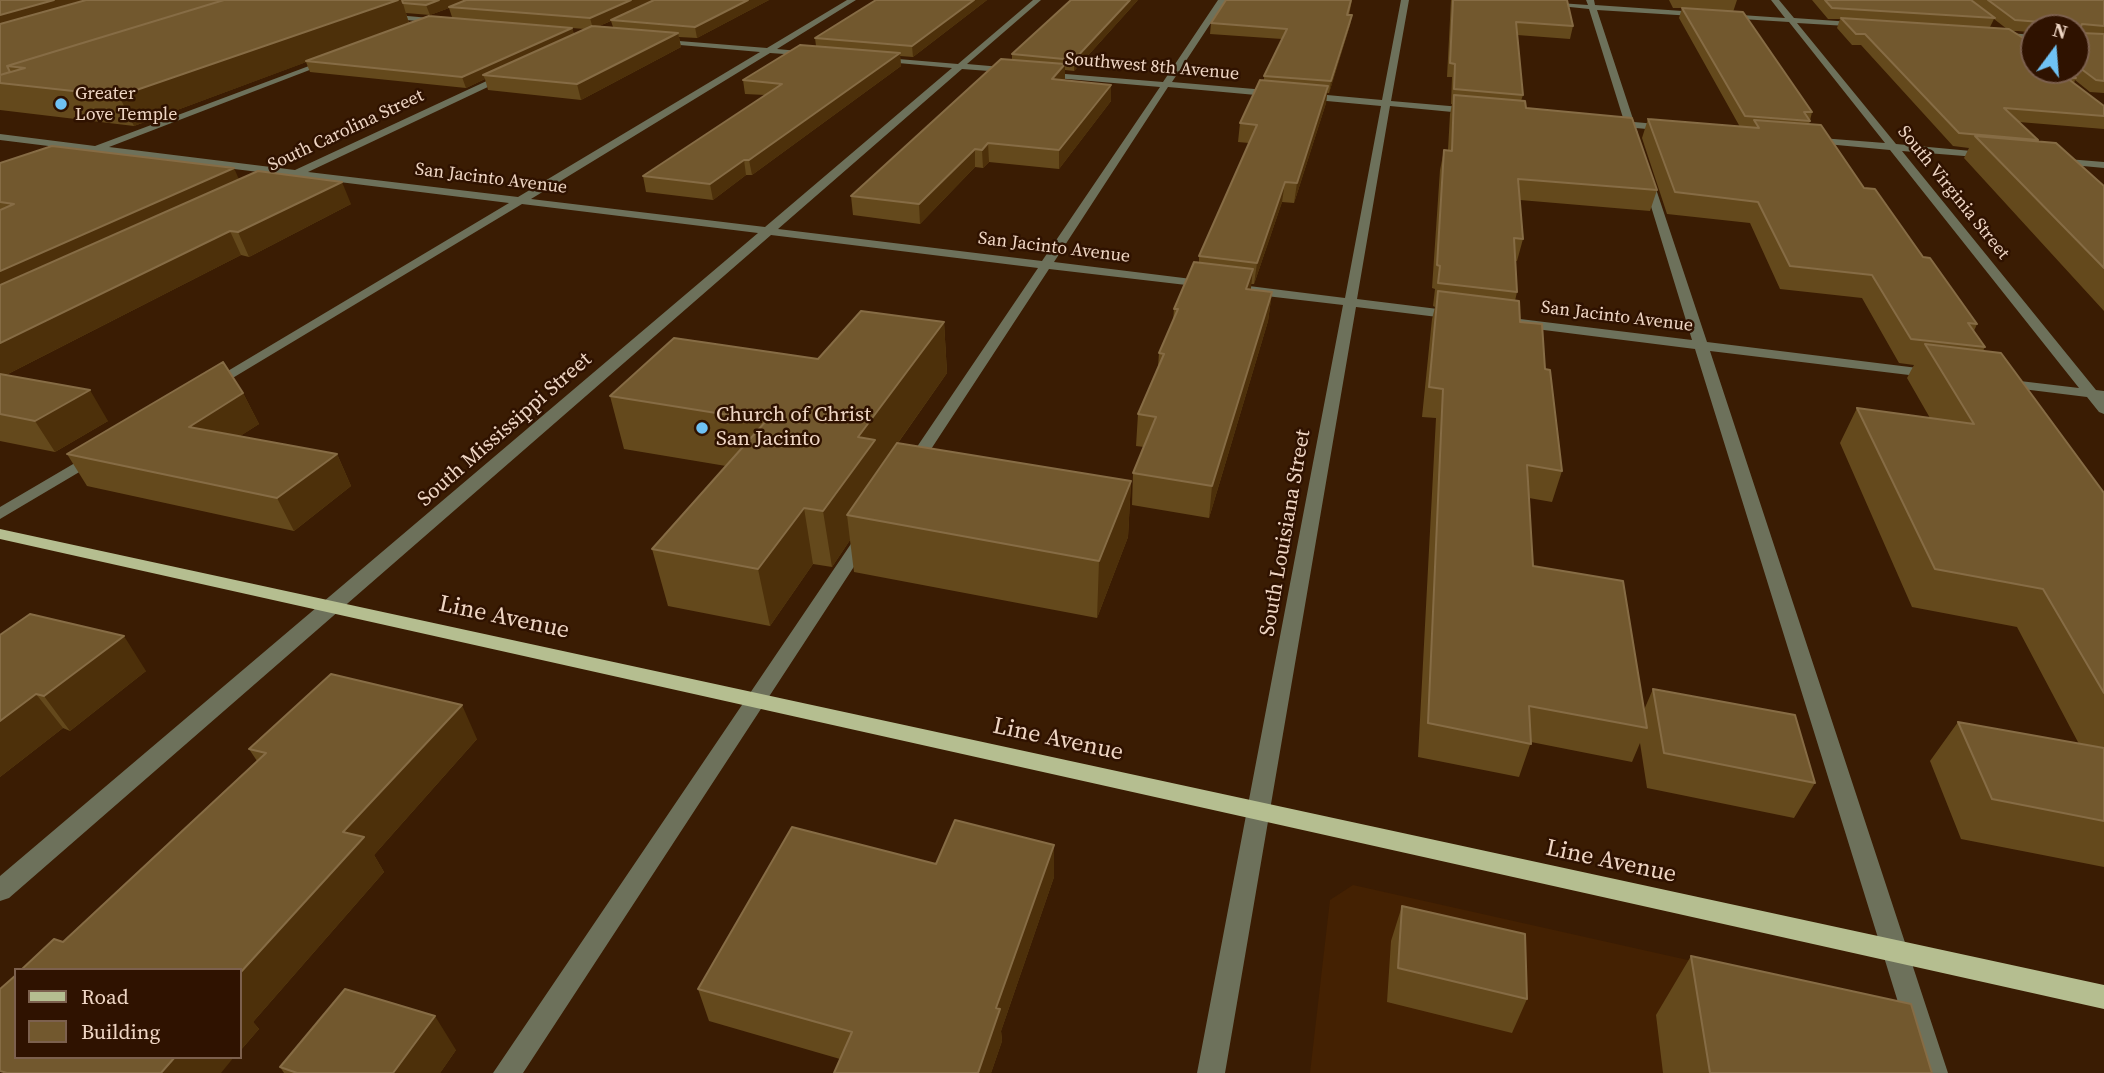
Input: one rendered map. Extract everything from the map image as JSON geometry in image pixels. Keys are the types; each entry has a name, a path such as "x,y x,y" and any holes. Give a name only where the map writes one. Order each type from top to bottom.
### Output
{"main road":[{"name":"Line Avenue","path":"0,534 2104,997"}],"street":[{"path":"195,396 852,0"},
{"name":"South Mississippi Street","path":"0,891 1037,0"},
{"path":"900,484 1222,0"},
{"name":"South Louisiana Street","path":"1211,1073 1405,0"},
{"name":"South Virginia Street","path":"1775,0 2098,394 2104,409"},
{"path":"1537,4 1591,4 1872,26"},
{"path":"1591,4 1934,1073"},
{"path":"404,30 452,12"},
{"path":"374,16 457,23"},
{"path":"1997,28 2020,45"},
{"path":"1980,33 2020,36"},
{"path":"647,40 824,55"},
{"path":"72,158 340,55"},
{"name":"Southwest 8th Avenue","path":"864,58 1481,111"},
{"name":"South Carolina Street","path":"273,184 518,70"},
{"path":"1603,122 1685,129"},
{"name":"San Jacinto Avenue","path":"0,137 1226,287"},
{"path":"1796,139 1999,156"},
{"path":"2038,159 2104,165"},
{"path":"1240,289 1472,317"},
{"name":"San Jacinto Avenue","path":"1512,322 1944,375"},
{"path":"1984,380 2098,394"},
{"path":"0,514 114,445"},
{"path":"507,1073 877,518"}],"shaded area":[{"path":"1353,885 1844,995 1865,1073 1310,1073 1330,900"}],"building":[{"path":"0,0 54,0 0,15"},
{"path":"86,0 224,0 7,66 10,72 0,75 0,24"},
{"path":"224,0 398,0 119,96 0,83 0,75 25,68 7,66"},
{"path":"402,0 439,0 426,5 403,3"},
{"path":"466,0 631,0 590,18 449,7"},
{"path":"654,0 748,0 695,27 611,20"},
{"path":"876,0 974,0 912,46 815,38"},
{"path":"1071,0 1130,0 1074,60 1012,54"},
{"path":"1226,0 1351,0 1347,15 1352,15 1331,81 1264,76 1287,29 1211,23"},
{"path":"1453,0 1567,0 1573,26 1516,22 1523,95 1454,89 1455,64 1450,63"},
{"path":"1825,0 1971,0 1995,18 1832,8"},
{"path":"1988,0 2104,0 2104,26 2090,25 2090,14 2020,14 2020,20 2015,20"},
{"path":"1682,8 1743,12 1812,112 1804,112 1810,121 1745,116"},
{"path":"429,16 572,28 462,77 306,61"},
{"path":"1841,18 2009,29 2020,36 2020,84 2075,84 2104,106 2104,116 2004,108 2038,140 1959,133 1865,34 1856,34"},
{"path":"592,26 678,33 577,84 483,75"},
{"path":"2090,33 2104,34 2104,81 2090,76"},
{"path":"800,45 900,53 749,160 744,160 710,184 643,176 782,84 743,80"},
{"path":"1001,59 1065,64 1052,79 1111,85 1059,150 988,143 982,150 975,149 919,204 851,196"},
{"path":"1260,80 1328,86 1297,183 1285,182 1257,263 1199,256 1257,125 1240,123"},
{"path":"1454,95 1525,101 1526,108 1632,118 1657,190 1518,179 1523,239 1514,238 1517,292 1438,283 1444,150 1452,151"},
{"path":"1648,119 1759,128 1754,120 1821,125 1864,188 1875,189 1923,257 1930,258 1977,324 1968,323 1985,347 1911,339 1872,275 1790,266 1758,202 1675,192"},
{"path":"1975,136 2056,143 2104,186 2104,268"},
{"path":"52,146 234,168 0,271 0,210 14,204 0,202 0,163"},
{"path":"258,171 342,182 238,232 230,231 0,343 0,285"},
{"path":"1194,262 1253,269 1246,289 1272,292 1212,486 1133,473 1156,417 1138,414 1164,354 1159,353"},
{"path":"1438,291 1519,301 1520,322 1542,324 1545,369 1550,370 1562,471 1527,465 1533,566 1623,581 1647,728 1529,706 1531,744 1428,723 1443,389 1429,387"},
{"path":"861,311 944,322 858,437 875,440 823,511 804,508 758,569 652,549 766,421 610,396 674,338 818,359"},
{"path":"1925,344 2001,353 2104,493 2104,693 2043,589 1935,569 1857,408 1974,424"},
{"path":"223,362 243,393 189,427 337,454 277,498 67,454"},
{"path":"0,374 90,390 35,421 0,414"},
{"path":"897,443 1131,481 1099,561 847,515"},
{"path":"30,614 124,636 44,696 36,694 0,721 0,635"},
{"path":"331,674 462,705 343,832 364,837 242,971 242,968 23,968 54,939 63,942 266,753 249,749"},
{"path":"1653,689 1795,715 1815,783 1664,753"},
{"path":"1958,722 2104,748 2104,821 1992,799"},
{"path":"955,820 1054,845 996,1008 1000,1009 978,1073 834,1073 852,1032 698,989 792,827 936,864"},
{"path":"1402,906 1525,934 1527,999 1398,968"},
{"path":"1691,956 1911,1004 1932,1073 1710,1073"},
{"path":"14,977 14,1059 173,1059 161,1073 0,1071 0,989"},
{"path":"345,989 435,1016 393,1073 297,1073 280,1067"}],"place":[{"name":"Greater Love Temple","path":"61,104"},
{"name":"Church of Christ San Jacinto","path":"702,428"}]}
